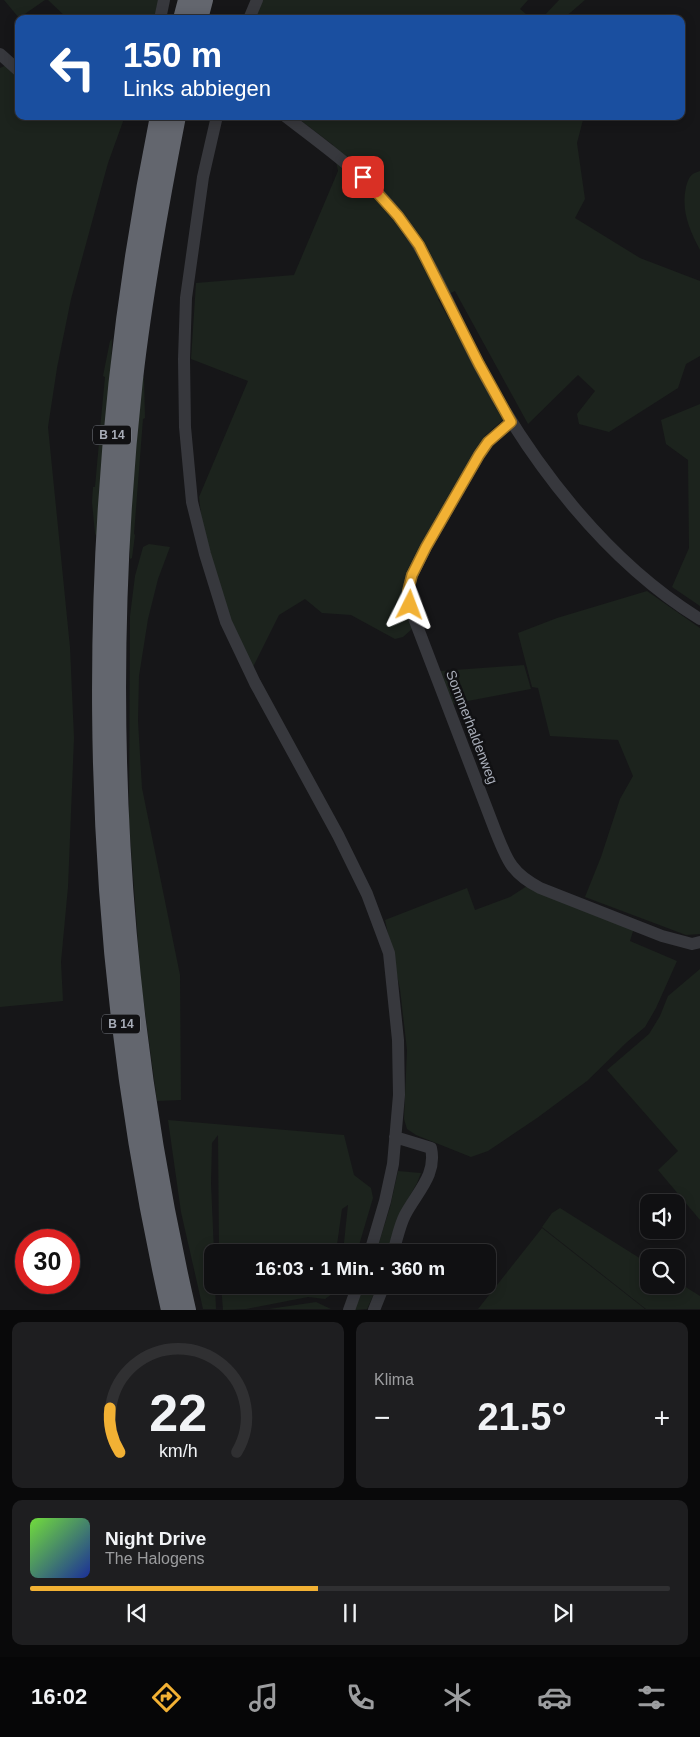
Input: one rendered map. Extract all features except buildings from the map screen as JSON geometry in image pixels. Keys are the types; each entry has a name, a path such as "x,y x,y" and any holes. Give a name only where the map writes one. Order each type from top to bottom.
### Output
{"highway":[{"path":"183,15 187,0"},
{"path":"200,15 204,0"},
{"name":"B 14","path":"158,120 133,264 111,442 101,617 101,724 105,842 118,1001 137,1140 170,1310"},
{"name":"B 14","path":"176,120 156,226 133,396 119,577 117,713 123,867 134,1000 154,1139 187,1310"}],"street":[{"path":"161,15 164,0"},
{"path":"251,15 257,0"},
{"path":"0,54 15,67"},
{"path":"217,120 203,177 186,298 184,359 185,427 192,502 226,622 255,682 368,894 389,952 398,1040 399,1095 393,1164 385,1201 372,1244"},
{"path":"290,120 363,177 398,216 419,245 479,364 511,422 559,488 606,542 656,589 678,606 700,619"},
{"name":"Sommerhaldenweg","path":"511,422 488,442 479,455 426,547 412,575 408,591 410,605 495,830 513,869 525,880 540,888 662,936 692,944 700,942"},
{"path":"395,1137 431,1148 433,1156 432,1170 404,1217 396,1244"},
{"path":"349,1310 355,1294"},
{"path":"374,1310 380,1294"}],"shaded area":[{"path":"4,0 45,0 23,15 16,15"},
{"path":"48,0 161,0 158,15 64,15"},
{"path":"262,0 528,0 520,9 527,15 257,15"},
{"path":"559,0 585,0 568,15 545,15"},
{"path":"9,64 15,68 15,120 124,120 108,163 71,299 57,368 48,427 70,647 74,738 68,887 61,962 63,1001 0,1007 0,68"},
{"path":"300,120 583,120 577,143 585,199 575,218 640,258 700,281 700,356 686,364 678,388 609,432 579,424 577,414 595,391 578,375 528,424 455,291 438,299 504,419 486,435 429,530 407,571 412,629 403,637 395,639 351,615 322,613 305,599 279,615 253,667 228,617 202,523 199,497 248,381 191,359 196,283 294,275 338,171 333,145"},
{"path":"700,171 700,250 687,220 685,196 689,178 694,173"},
{"path":"112,339 111,380 97,536 95,534 92,502 93,487 95,487 100,431 104,431 100,429 105,377 103,376"},
{"path":"141,375 144,377 145,418 143,419 135,535 132,558 130,559 129,536"},
{"path":"700,404 700,606 672,587 689,548 688,460 666,444 661,420"},
{"path":"149,544 170,547 158,579 148,619 139,676 138,721 142,788 180,975 181,1100 157,1101 141,982 129,821 130,616 135,576 143,547"},
{"path":"647,591 700,628 700,934 686,935 585,897 601,857 620,799 633,776 618,740 550,736 538,688 532,687 518,633 557,618"},
{"path":"524,665 531,689 452,704 440,671"},
{"path":"527,886 634,928 630,941 677,961 656,1008 645,1027 587,1081 488,1151 471,1157 416,1135 407,1129 404,1119 407,1050 400,989 385,920 467,888 475,910 510,897"},
{"path":"700,969 700,1220 685,1202 685,1194 678,1194 658,1170 678,1151 607,1070 649,1034 660,1016 668,996"},
{"path":"168,1120 344,1135 354,1175 371,1188 373,1198 359,1244 344,1244 348,1205 342,1209 337,1244 219,1244 218,1135 212,1143 211,1183 214,1244 204,1244 204,1294 215,1294 216,1309 203,1309 181,1212"},
{"path":"398,1171 421,1173 402,1210 391,1244 378,1244 390,1207"},
{"path":"560,1208 640,1258 640,1294 685,1294 685,1287 700,1296 700,1309 646,1309 542,1227 552,1213"},
{"path":"542,1228 645,1309 478,1309 490,1294 496,1294 496,1286"},
{"path":"222,1294 332,1294 325,1299 308,1297 246,1309 223,1310"},
{"path":"361,1294 374,1294 367,1309 354,1310"},
{"path":"316,1302 331,1309 269,1309"}],"route":[{"path":"363,177 398,216 419,245 479,364 511,422 488,442 479,455 426,547 412,575 408,591 410,605"}]}
